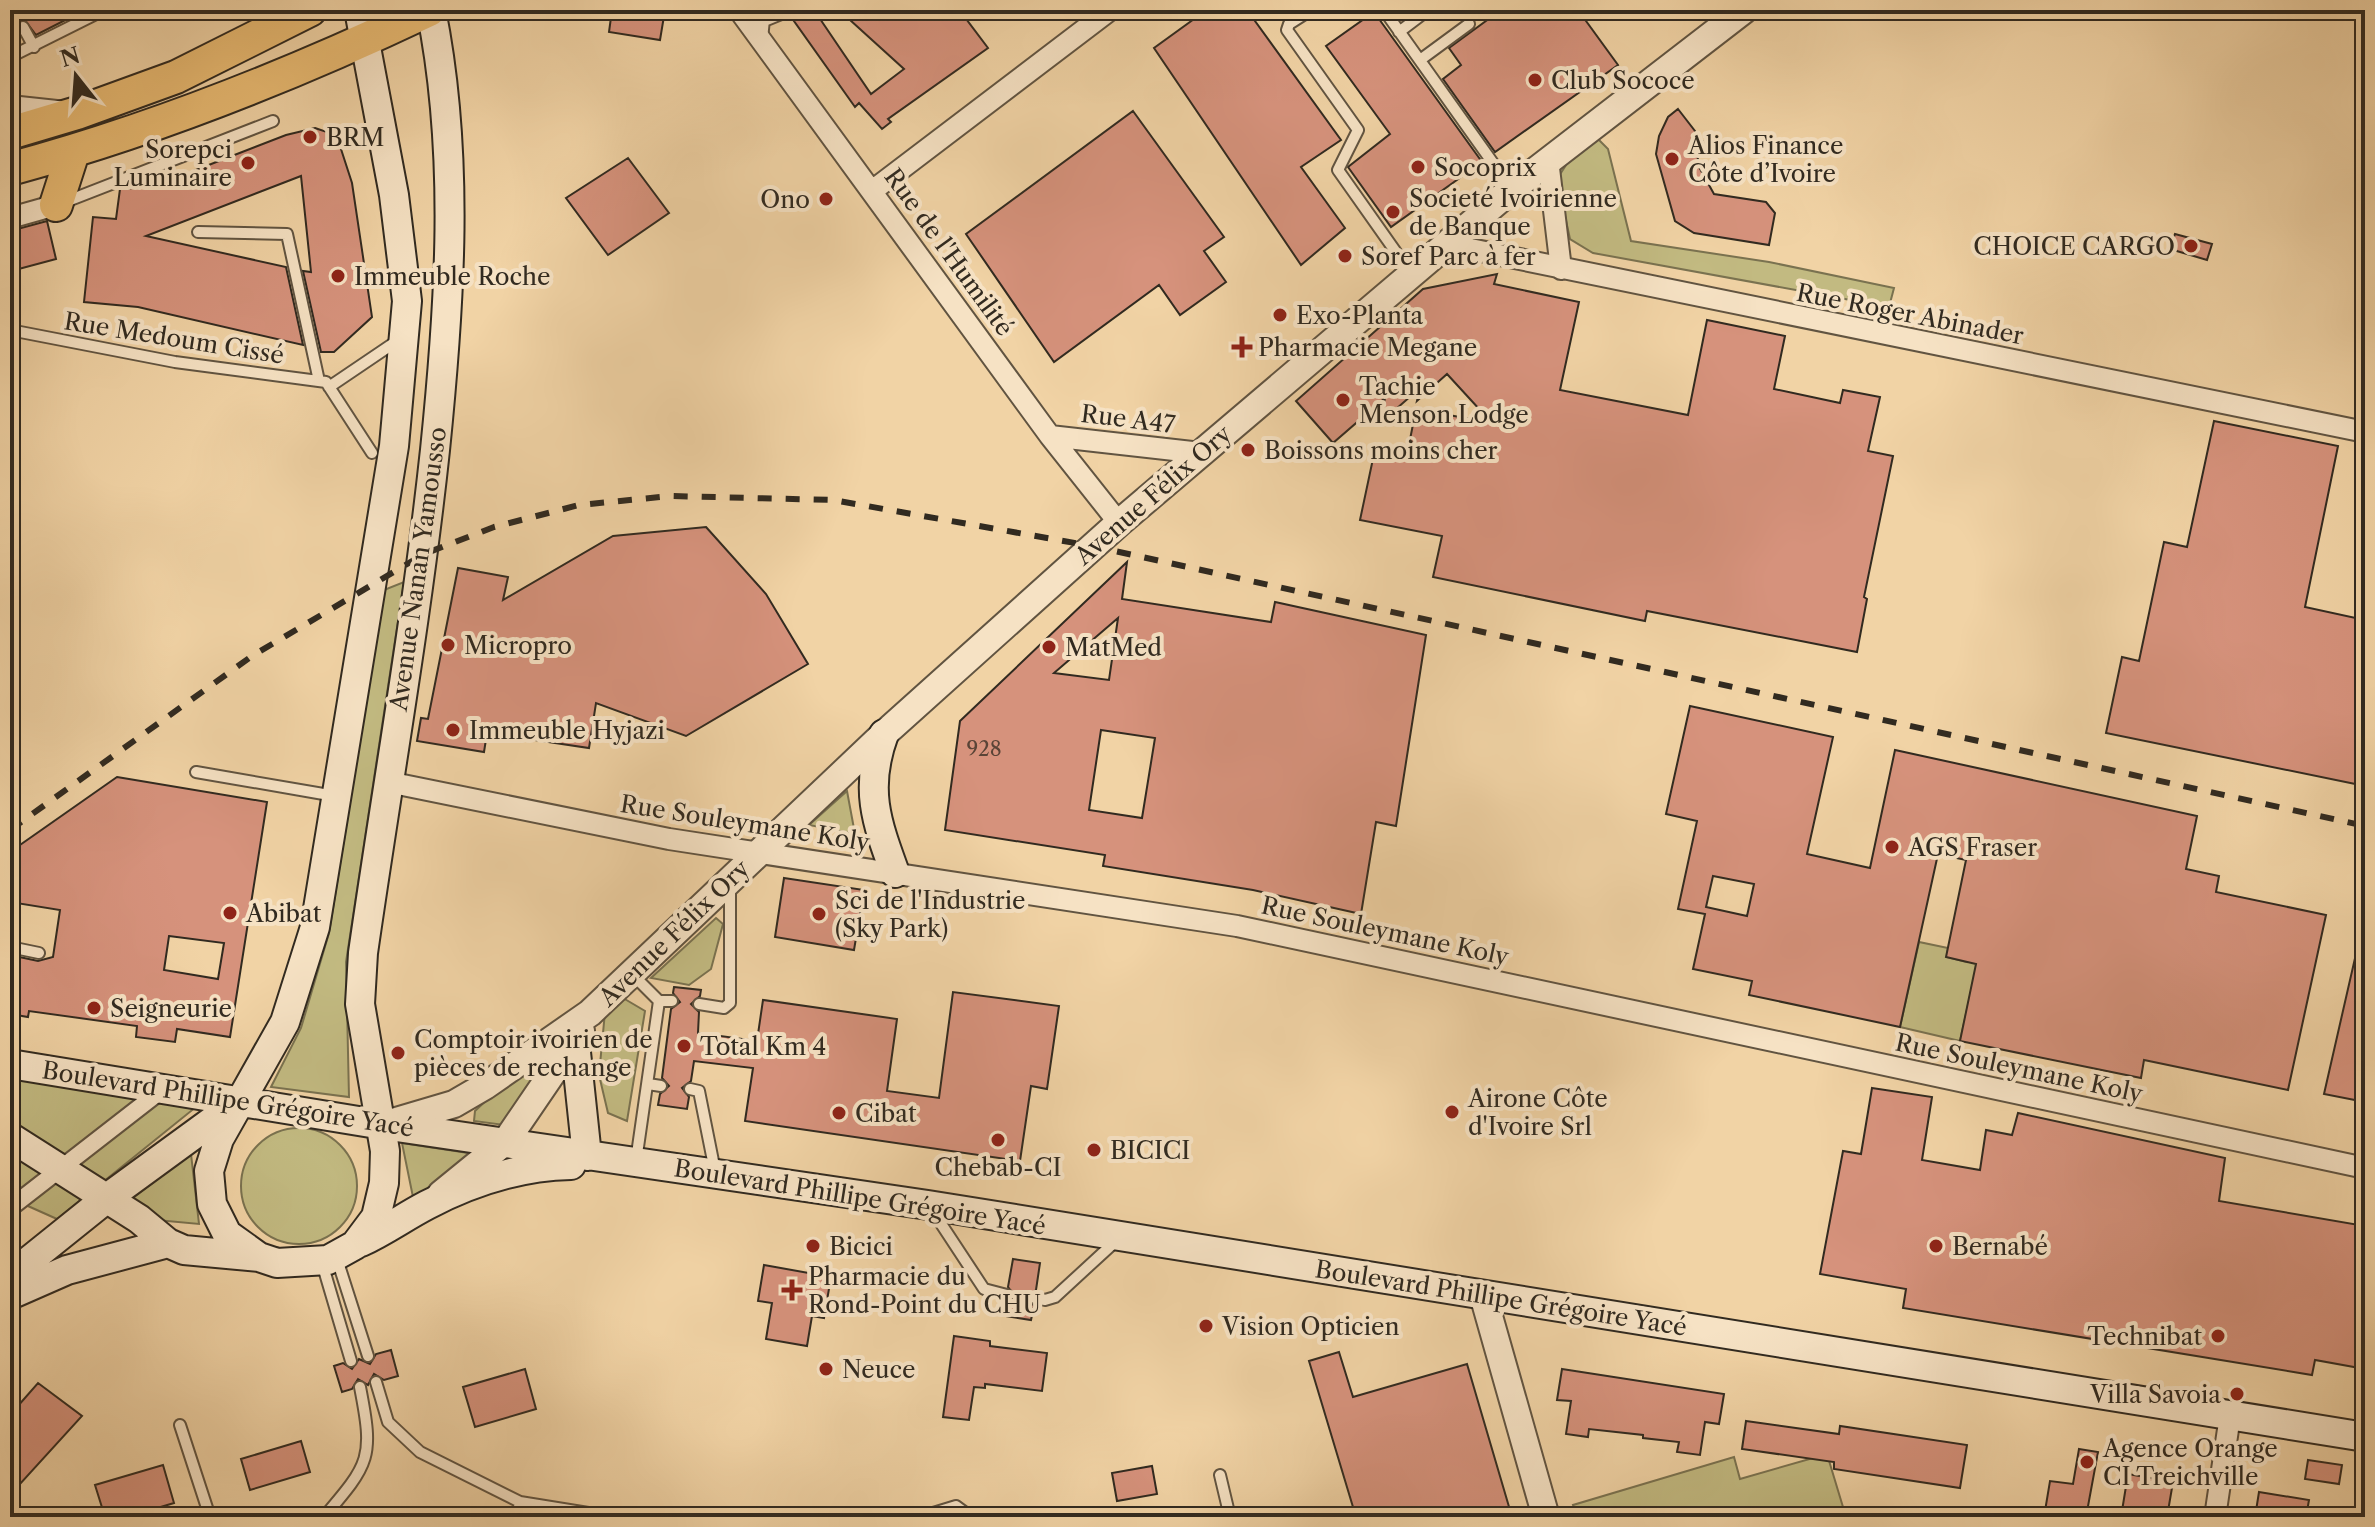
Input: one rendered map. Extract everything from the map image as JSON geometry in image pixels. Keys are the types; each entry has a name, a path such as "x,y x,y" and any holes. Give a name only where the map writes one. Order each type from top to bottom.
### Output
{"main road":[{"path":"10,133 77,113 176,77 310,10"},
{"name":"Avenue Nanan Yamousso","path":"240,1101 285,1022 315,927 394,446 407,301 394,195 362,42 359,10"},
{"path":"10,169 73,152 190,112 362,42 430,10"},
{"name":"Avenue Nanan Yamousso","path":"383,1125 360,1004 363,953 424,554 446,341 449,262 446,96 430,10"},
{"path":"56,205 73,152"},
{"path":"884,734 873,763 872,787 880,832 895,873"},
{"path":"575,1043 587,1156"},
{"name":"Boulevard Phillipe Grégoire Yacé","path":"10,1064 383,1125 928,1205 2365,1437"},
{"path":"10,1276 107,1198 240,1101"},
{"path":"240,1101 219,1139 209,1171 212,1204 227,1234 259,1257"},
{"path":"10,1137 107,1198 168,1243 184,1250 259,1257 277,1263 338,1255 376,1217 384,1183 383,1125"},
{"name":"Boulevard Phillipe Grégoire Yacé","path":"338,1255 427,1205 529,1167 635,1163"},
{"path":"10,1295 67,1270 168,1243"}],"street":[{"name":"Rue de l'Humilité","path":"739,10 763,24 872,191 1050,436 1119,523"},
{"path":"872,191 1110,10"},
{"name":"Avenue Félix Ory","path":"383,1125 454,1104 590,1013 884,734 1119,523 1512,189 1744,10"},
{"path":"10,106 77,113"},
{"path":"1548,160 1561,269"},
{"path":"10,218 56,205"},
{"name":"Rue Roger Abinader","path":"1446,244 2365,432"},
{"name":"Rue A47","path":"1050,436 1201,453"},
{"name":"Rue Souleymane Koly","path":"388,782 577,822 758,853 1237,926 2365,1168"},
{"name":"Avenue Félix Ory","path":"427,1205 506,1141 575,1043 590,1013"},
{"path":"10,1208 163,1089"},
{"path":"1483,1295 1546,1517"},
{"path":"2215,1517 2230,1416"}],"lane":[{"path":"10,57 104,10"},
{"path":"763,24 791,10"},
{"path":"1311,10 1289,24 1287,30 1358,130 1338,170 1411,273"},
{"path":"1384,10 1512,189"},
{"path":"1399,32 1428,10"},
{"path":"1420,60 1469,24"},
{"path":"23,27 34,47"},
{"path":"56,205 273,121"},
{"path":"198,232 287,234 324,384 372,453"},
{"name":"Rue Medoum Cissé","path":"10,330 175,362 324,384"},
{"path":"324,384 406,334"},
{"path":"196,772 337,796"},
{"path":"699,1004 724,1008 730,1003 730,879"},
{"path":"10,947 39,953"},
{"path":"631,973 659,1001 672,1001"},
{"path":"635,1163 659,1001"},
{"path":"648,1084 661,1086"},
{"path":"690,1089 699,1091 715,1174"},
{"path":"928,1205 984,1289 1007,1295"},
{"path":"1035,1298 1045,1300 1055,1297 1120,1237"},
{"path":"338,1255 368,1356"},
{"path":"338,1255 351,1361"},
{"path":"376,1382 388,1422 420,1452 520,1502 613,1517"},
{"path":"324,1517 359,1476 368,1457 368,1428 360,1387"},
{"path":"180,1425 210,1517"},
{"path":"1220,1475 1230,1517"},
{"path":"517,1517 520,1502"},
{"path":"920,1517 956,1506 971,1517"}],"shaded area":[{"path":"1598,139 1608,149 1631,241 1769,262 1894,288 1889,307 1593,253 1570,239 1557,179 1568,162"},
{"path":"404,582 346,962 349,1097 271,1087 301,1028 329,933 384,590"},
{"path":"847,791 855,834 809,825"},
{"path":"716,918 723,924 711,969 689,985 651,978"},
{"path":"1986,923 1960,1041 1900,1027 1919,942 1948,948 1947,957 1967,962"},
{"path":"623,998 645,1011 627,1121 608,1113 599,1075 605,1012"},
{"path":"544,1046 552,1050 504,1125 474,1121 475,1111"},
{"path":"10,1077 196,1107 57,1219 10,1198"},
{"path":"299,1128 321,1132 340,1145 353,1164 357,1186 353,1208 340,1227 321,1240 299,1244 277,1240 258,1227 245,1208 241,1186 245,1164 258,1145 277,1132"},
{"path":"402,1143 475,1154 414,1202"},
{"path":"191,1154 199,1224 135,1218 126,1203"},
{"path":"1827,1454 1846,1517 1577,1517 1573,1505 1734,1457 1740,1479"}],"building":[{"path":"10,10 85,10 36,35 24,19 10,32"},
{"path":"612,10 665,10 660,40 609,32"},
{"path":"814,10 871,94 904,69 839,10 966,10 967,20 988,48 888,119 891,122 882,129 859,103 855,107 794,21"},
{"path":"1188,10 1247,10 1341,140 1301,167 1345,228 1301,265 1154,48 1194,19"},
{"path":"1501,10 1578,10 1618,65 1495,152 1443,79 1461,65 1449,48"},
{"path":"1374,12 1482,162 1391,227 1348,167 1390,134 1326,46"},
{"path":"1678,109 1705,144 1697,153 1699,167 1714,194 1766,202 1775,213 1769,245 1694,233 1675,221 1656,154 1659,136 1668,117"},
{"path":"1133,111 1224,237 1204,251 1226,282 1180,315 1159,285 1054,362 966,234"},
{"path":"315,128 327,132 340,146 352,183 372,317 334,352 321,352 303,271 311,272 301,176 146,236 286,267 303,345 138,307 84,302 93,217 116,219 120,189 152,187 286,135"},
{"path":"628,158 669,213 608,255 566,198"},
{"path":"47,221 56,259 15,270 10,231"},
{"name":"CHOICE CARGO","path":"2175,234 2212,244 2207,260 2170,249"},
{"path":"1497,274 1494,284 1579,302 1560,390 1688,415 1707,320 1785,336 1774,389 1840,403 1843,390 1880,397 1868,451 1893,456 1864,597 1867,599 1857,652 1647,611 1645,621 1433,577 1442,536 1360,520 1374,454 1406,460 1416,409 1492,423 1447,374 1417,401 1420,388 1380,423 1385,398 1333,443 1296,401 1423,289"},
{"path":"2214,421 2338,446 2305,607 2365,620 2365,786 2106,733 2122,657 2139,661 2164,542 2187,547"},
{"path":"706,527 766,594 808,664 686,736 596,703 589,748 487,733 484,752 417,741 421,718 428,719 458,568 508,577 503,600 613,536"},
{"path":"1127,562 1122,599 1271,622 1275,602 1426,635 1396,826 1376,822 1361,914 1253,890 1103,866 1105,855 945,830 960,721","holes":["1118,618 1109,680 1054,673","1101,730 1155,738 1142,818 1089,810"]},
{"path":"1690,706 1833,737 1807,854 1870,868 1895,750 2197,816 2186,869 2219,876 2216,892 2326,915 2288,1090 2144,1060 2141,1078 1960,1041 1976,964 1946,957 1966,860 1938,854 1900,1027 1749,995 1752,981 1693,969 1705,914 1678,909 1697,821 1666,814","holes":["1713,876 1754,884 1747,916 1706,907"]},
{"path":"117,777 267,802 230,1037 177,1029 175,1042 136,1037 137,1026 29,1011 28,1017 10,1014 10,955 38,961 53,957 60,910 10,902 10,852","holes":["169,936 224,943 218,979 164,970"]},
{"name":"Sci de l'Industrie (Sky Park)","path":"784,878 864,890 854,950 775,937"},
{"path":"2358,945 2365,946 2365,1102 2324,1094"},
{"path":"674,987 701,990 700,996 691,1004 699,1012 698,1033 757,1041 763,1000 897,1019 887,1091 939,1098 953,992 1059,1006 1047,1089 1031,1086 1020,1161 745,1121 753,1068 694,1061 691,1081 682,1088 689,1097 687,1109 658,1105 660,1094 669,1086 662,1078 671,1009 680,1002 673,993"},
{"path":"1872,1088 1932,1097 1922,1160 1980,1170 1986,1130 2012,1135 2018,1113 2225,1158 2219,1201 2365,1226 2365,1369 2315,1360 2312,1375 1903,1308 1906,1289 1820,1274 1843,1151 1861,1154"},
{"path":"1013,1259 1040,1263 1036,1290 1027,1297 1034,1306 1031,1320 1005,1316 1006,1303 1015,1296 1008,1287"},
{"path":"764,1265 831,1277 824,1318 812,1316 807,1346 766,1339 772,1303 758,1301"},
{"path":"954,1336 990,1341 990,1346 1047,1353 1042,1391 985,1384 985,1388 974,1387 969,1420 943,1417"},
{"path":"391,1350 398,1376 384,1380 374,1374 368,1385 358,1379 352,1389 342,1392 334,1366 343,1363 352,1369 359,1359 370,1364 376,1354"},
{"path":"1339,1352 1353,1397 1467,1364 1512,1517 1356,1517 1309,1361"},
{"path":"525,1369 536,1409 475,1427 463,1387"},
{"path":"1562,1369 1724,1394 1719,1424 1705,1422 1700,1455 1677,1452 1679,1442 1643,1438 1643,1435 1589,1429 1588,1437 1566,1434 1571,1401 1557,1400"},
{"path":"38,1383 82,1416 10,1495 10,1415"},
{"path":"1746,1421 1839,1434 1840,1426 1967,1445 1960,1488 1834,1469 1834,1462 1742,1449"},
{"path":"301,1441 310,1472 250,1490 241,1459"},
{"path":"2079,1449 2098,1452 2086,1517 2044,1517 2050,1481 2073,1484"},
{"path":"2308,1460 2342,1465 2339,1484 2305,1479"},
{"path":"163,1465 174,1503 127,1517 105,1517 95,1485"},
{"path":"1152,1466 1157,1494 1117,1501 1112,1473"},
{"path":"2128,1474 2173,1482 2167,1517 2121,1517"},
{"path":"2259,1492 2309,1500 2306,1517 2255,1517"}],"railway":[{"path":"10,830 252,656 424,554 494,527 579,505 671,496 833,500 1092,546 2365,826"}],"place":[{"name":"Club Sococe","path":"1535,80"},
{"name":"BRM","path":"310,137"},
{"name":"Alios Finance Côte d’Ivoire","path":"1672,159"},
{"name":"Sorepci Luminaire","path":"248,163"},
{"name":"Socoprix","path":"1418,167"},
{"name":"Ono","path":"826,199"},
{"name":"Societé Ivoirienne de Banque","path":"1393,212"},
{"name":"CHOICE CARGO","path":"2191,246"},
{"name":"Soref Parc à fer","path":"1345,256"},
{"name":"Immeuble Roche","path":"338,276"},
{"name":"Exo-Planta","path":"1280,315"},
{"name":"Pharmacie Megane","path":"1242,347"},
{"name":"Tachie Menson Lodge","path":"1343,400"},
{"name":"Boissons moins cher","path":"1248,450"},
{"name":"Micropro","path":"448,645"},
{"name":"MatMed","path":"1049,647"},
{"name":"Immeuble Hyjazi","path":"453,730"},
{"name":"AGS Fraser","path":"1892,847"},
{"name":"Abibat","path":"230,913"},
{"name":"Sci de l'Industrie (Sky Park)","path":"819,914"},
{"name":"Seigneurie","path":"94,1008"},
{"name":"Total Km 4","path":"684,1046"},
{"name":"Comptoir ivoirien de pièces de rechange","path":"398,1053"},
{"name":"Airone Côte d'Ivoire Srl","path":"1452,1112"},
{"name":"Cibat","path":"839,1113"},
{"name":"Chebab-CI","path":"998,1140"},
{"name":"BICICI","path":"1094,1150"},
{"name":"Bicici","path":"813,1246"},
{"name":"Bernabé","path":"1936,1246"},
{"name":"Pharmacie du Rond-Point du CHU","path":"792,1290"},
{"name":"Vision Opticien","path":"1206,1326"},
{"name":"Technibat","path":"2218,1336"},
{"name":"Neuce","path":"826,1369"},
{"name":"Villa Savoia","path":"2237,1394"},
{"name":"Agence Orange CI Treichville","path":"2087,1462"}]}
